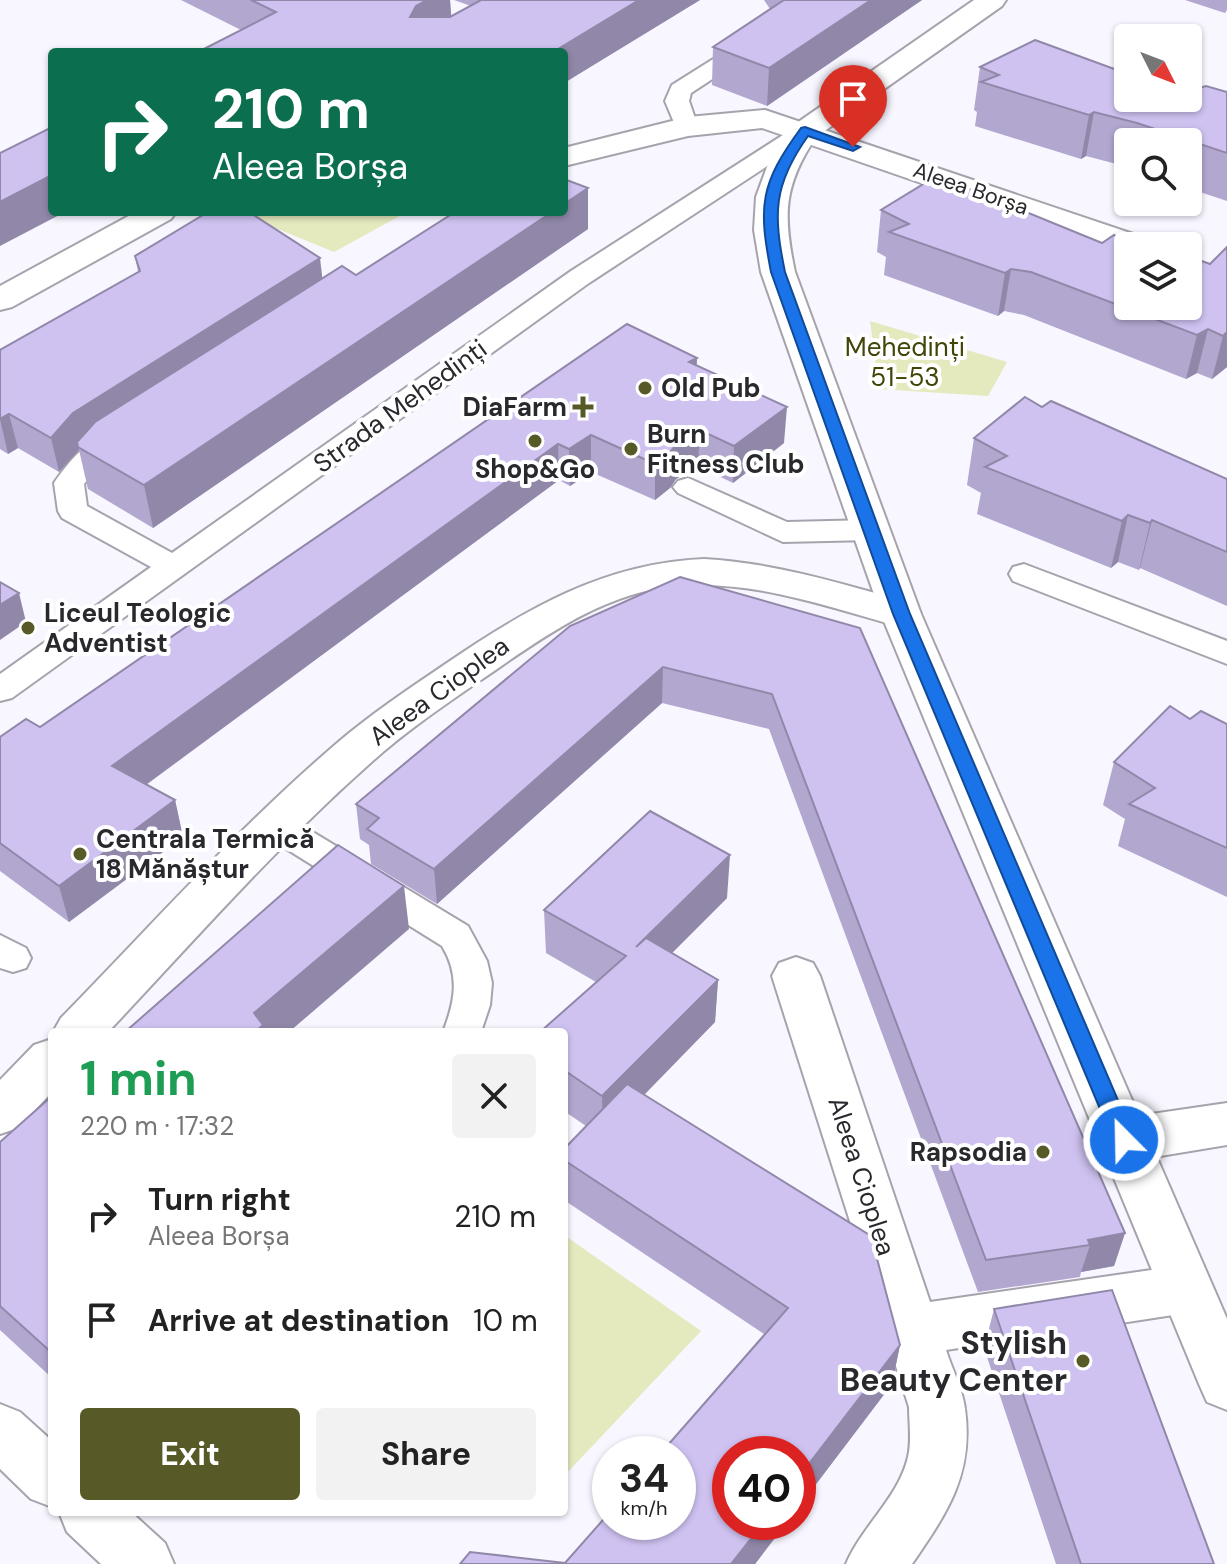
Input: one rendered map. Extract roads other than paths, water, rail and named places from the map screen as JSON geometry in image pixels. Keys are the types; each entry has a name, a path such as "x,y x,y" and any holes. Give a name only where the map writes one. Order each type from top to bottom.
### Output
{"street":[{"name":"Strada Mehedinți","path":"992,0 805,131 774,182 769,229 778,272 901,614 1227,1384"},
{"path":"568,156 686,127 735,119 765,119 805,131"},
{"name":"Aleea Borșa","path":"805,131 1114,238"},
{"path":"0,300 153,216"},
{"name":"Aleea Cioplea","path":"82,1028 276,826 353,754 527,628 570,604 615,587 675,573 740,575 802,587 901,614"},
{"name":"Aleea Cioplea","path":"796,976 937,1407 938,1454 927,1492 876,1564"},
{"path":"0,1113 48,1063"},
{"path":"1124,1140 1227,1124"},
{"path":"912,1330 1186,1289"},
{"path":"0,1431 48,1475"},
{"path":"92,1516 144,1564"}],"lane":[{"path":"686,127 677,101 680,90 822,0"},
{"name":"Strada Mehedinți","path":"0,690 580,277 805,131"},
{"path":"144,423 92,456 69,483 73,511 174,567"},
{"path":"688,487 783,532 871,530"},
{"path":"1024,574 1227,653"},
{"path":"276,826 455,936 472,962 474,1004 464,1028"}],"place":[{"name":"Old Pub","path":"645,388"},
{"name":"DiaFarm","path":"583,407"},
{"name":"Shop&Go","path":"535,441"},
{"name":"Burn Fitness Club","path":"631,449"},
{"name":"Liceul Teologic Adventist","path":"28,628"},
{"name":"Centrala Termică 18 Mănăștur","path":"80,854"},
{"name":"Rapsodia","path":"1043,1152"},
{"name":"Stylish Beauty Center","path":"1083,1361"}],"park label":[{"name":"Mehedinți 51-53","path":"905,362"}]}
